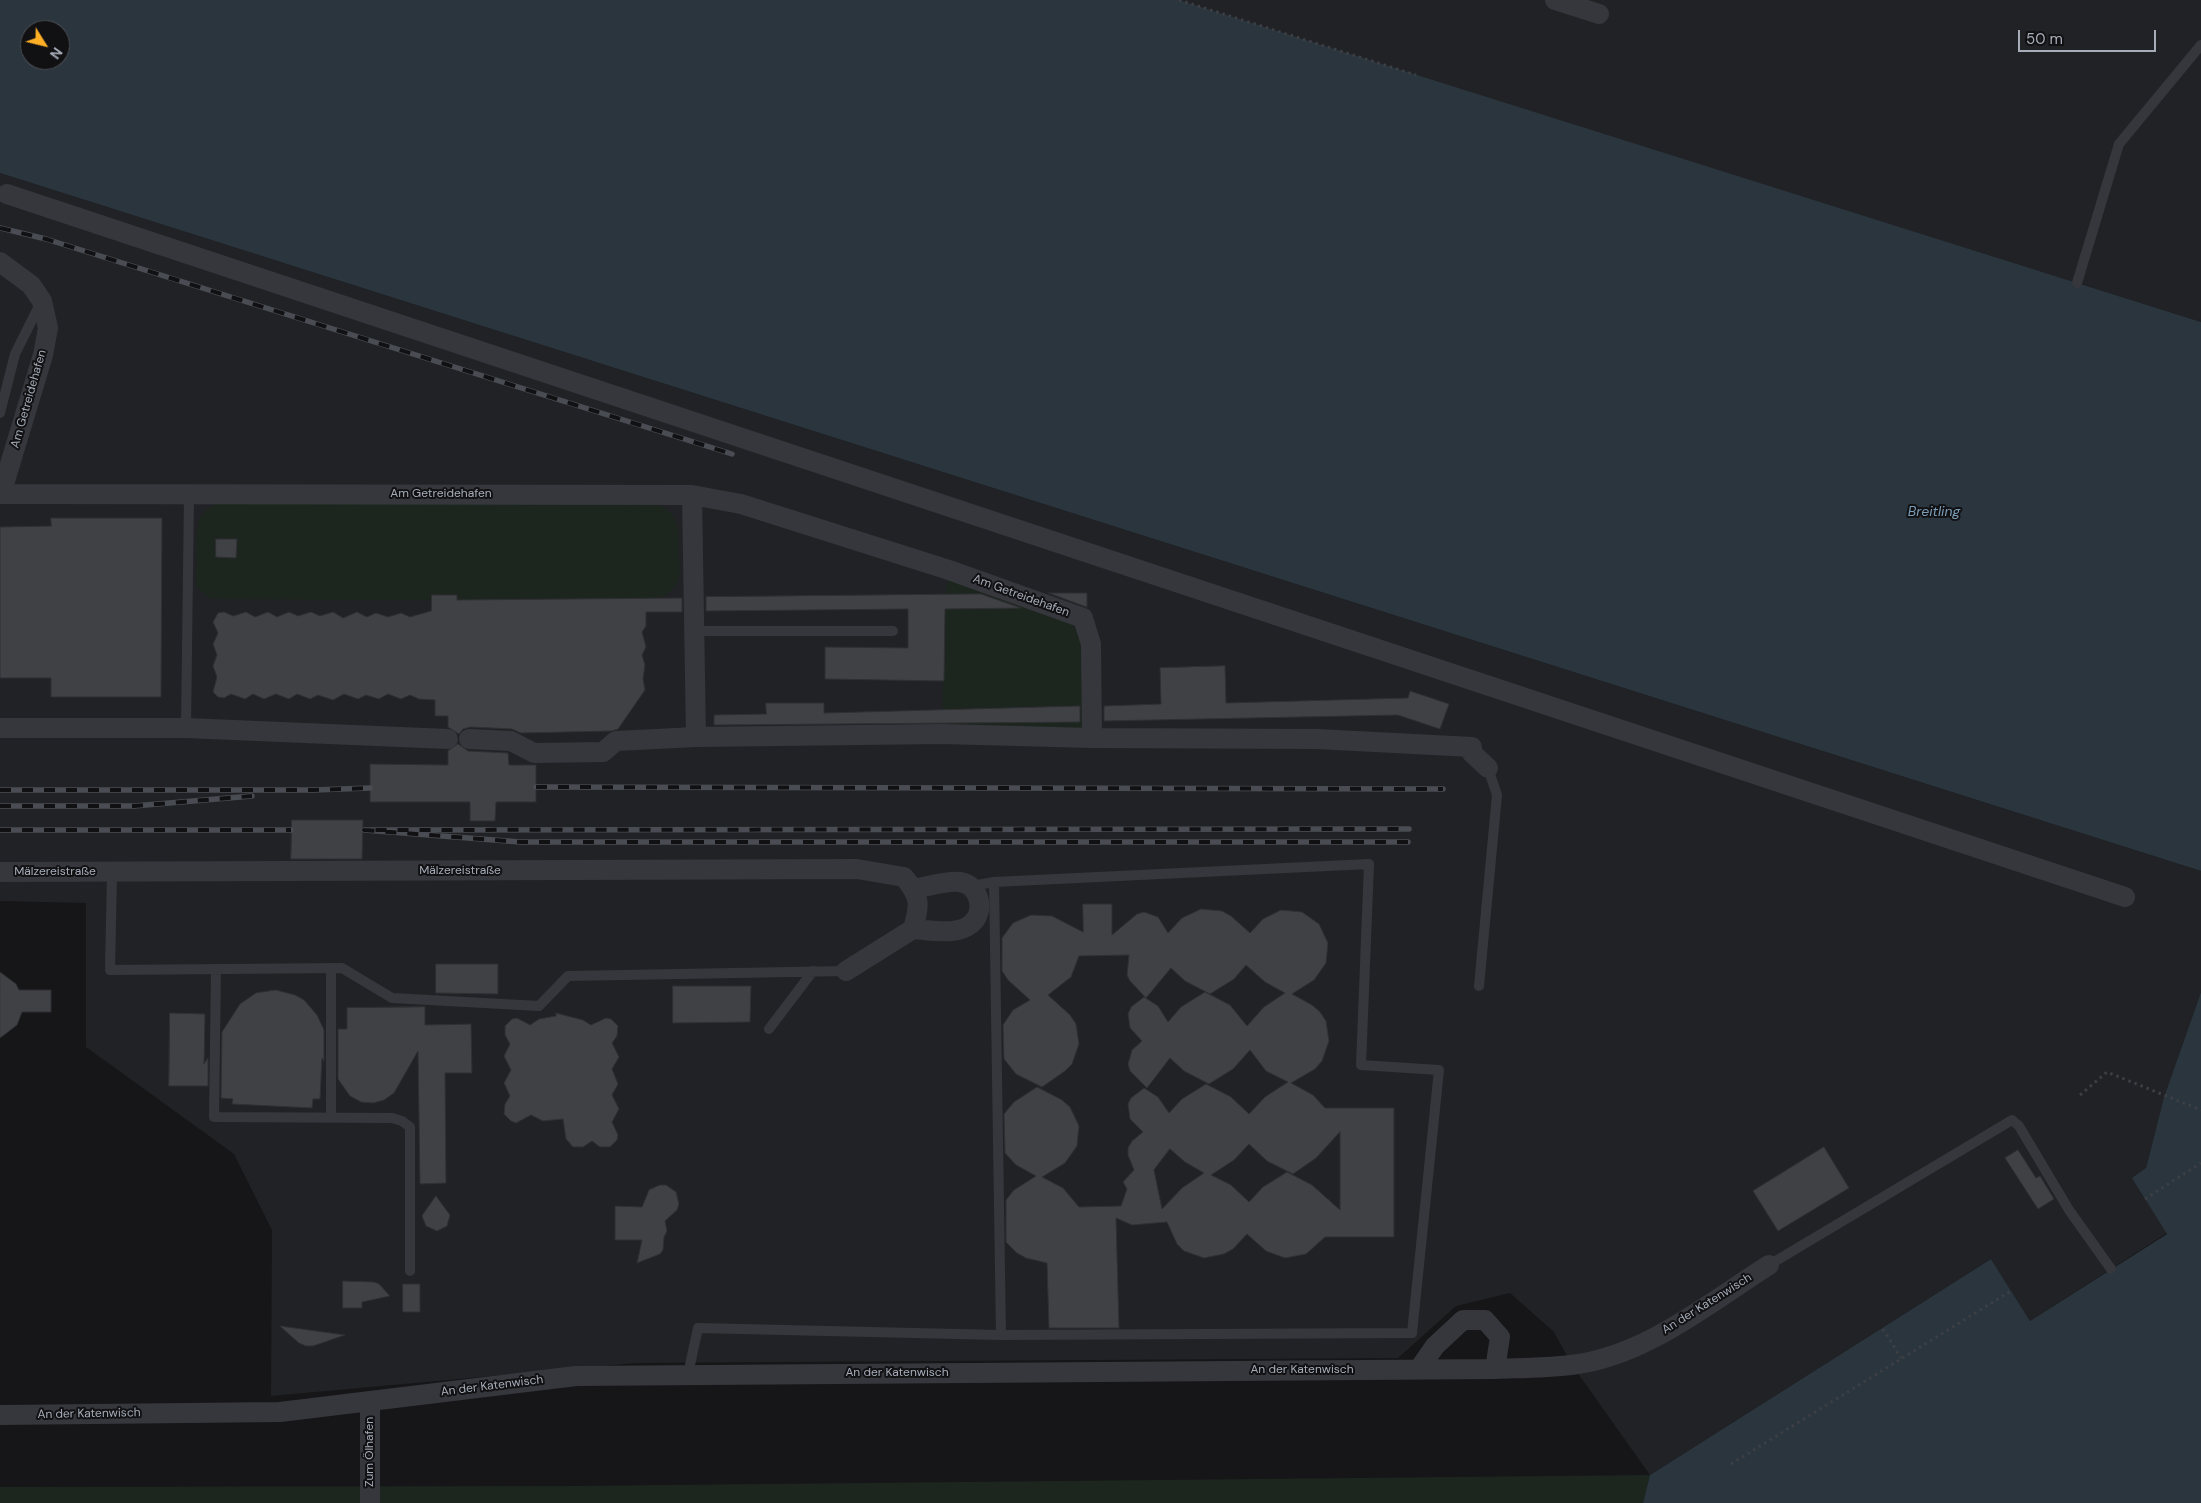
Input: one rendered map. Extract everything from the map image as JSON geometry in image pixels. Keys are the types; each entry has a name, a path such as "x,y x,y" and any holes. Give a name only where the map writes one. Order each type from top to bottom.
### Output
{"street":[{"path":"1555,0 1599,14"},
{"path":"4,192 2125,897"},
{"name":"Am Getreidehafen","path":"0,262 31,285 42,301 48,328 43,355 0,494 692,495 741,504 949,570 1083,618 1091,644 1092,738"},
{"path":"692,495 696,631 696,737"},
{"path":"0,728 186,728 448,739"},
{"path":"469,739 511,741 534,753 603,752 616,741 696,737 942,734 1092,738 1317,739 1472,747 1471,752 1488,768"},
{"name":"Mälzereistraße","path":"0,872 857,869 904,877 914,889"},
{"path":"846,971 913,929 957,930 971,924 978,913 979,897 972,886 960,882 914,889 920,906 913,929"},
{"name":"An der Katenwisch","path":"0,1415 280,1412 576,1376 1495,1369 1572,1366 1616,1354 1661,1334 1769,1265"},
{"path":"1419,1369 1434,1346 1462,1320 1485,1320 1500,1337 1495,1369"},
{"name":"Zum Ölhafen","path":"370,1401 370,1503"}],"lane":[{"path":"2077,283 2119,144 2201,45"},
{"path":"0,412 15,354 42,301"},
{"path":"0,467 0,494"},
{"path":"186,728 189,495"},
{"path":"696,631 893,630"},
{"path":"1479,986 1497,795 1488,768"},
{"path":"688,1374 698,1328 1001,1335 1412,1333 1438,1070 1361,1065 1369,864 994,882 972,886"},
{"path":"112,873 109,927 110,970 342,968 392,998 539,1006 568,976 846,971"},
{"path":"994,882 1001,1335"},
{"path":"331,968 331,1118"},
{"path":"216,969 214,1117 392,1118 402,1120 410,1127 410,1271"},
{"path":"769,1029 812,972"},
{"path":"1769,1265 2012,1120 2019,1126 2069,1210 2111,1269"}],"path":[{"path":"1179,0 1416,76"},
{"path":"2080,1095 2107,1072 2201,1110"},
{"path":"2145,1199 2201,1163"},
{"path":"1731,1464 2011,1290"},
{"path":"1883,1329 1901,1358"}],"shaded area":[{"path":"1179,0 2201,0 2201,322 1570,124"},
{"path":"0,173 2201,871 2201,992 2164,1097 2146,1168 2167,1233 2030,1321 1991,1259 1650,1475 1572,1365 1554,1332 1510,1293 1456,1306 1398,1358 636,1363 271,1396 272,1230 234,1154 86,1047 86,903 0,901"},
{"path":"223,502 656,503 670,513 677,525 679,577 675,587 669,592 651,600 457,600 457,595 432,595 432,600 212,599 197,586 198,525 205,511"},
{"path":"949,570 1083,618 1092,738 942,734 945,598"},
{"path":"1650,1475 1643,1503 0,1503 0,1487 571,1486"}],"water":[{"name":"Breitling","path":"0,0 1179,0 2201,322 2201,871 0,173"},
{"path":"2201,992 2201,1503 1643,1503 1650,1475 1991,1259 2030,1321 2167,1234 2132,1178 2146,1168 2164,1097"}],"building":[{"path":"51,518 162,518 161,697 51,697 51,678 0,678 0,527 51,526"},
{"path":"216,539 237,539 236,558 216,557"},
{"path":"1049,593 1087,593 1087,607"},
{"path":"981,594 1021,608 945,609 944,681 825,679 825,647 908,648 908,609 706,611 706,597"},
{"path":"432,595 457,595 457,600 682,598 682,612 646,612 646,626 642,632 646,647 642,655 645,665 643,679 645,690 618,729 611,731 521,733 512,729 470,727 463,729 459,734 448,727 448,716 435,716 435,700 419,699 410,695 401,699 388,694 379,699 366,695 358,699 344,694 333,700 318,695 310,699 297,694 289,699 276,694 264,699 253,694 245,699 231,694 224,698 218,697 213,692 217,677 213,666 217,655 213,644 218,633 213,622 218,613 224,612 233,616 246,612 255,617 268,612 277,617 289,612 298,616 311,612 320,616 333,612 343,618 357,612 367,617 376,613 388,617 401,613 410,617 431,611"},
{"path":"1225,666 1226,703 1408,698 1410,691 1449,704 1440,729 1398,715 1104,721 1104,706 1161,704 1160,668"},
{"path":"766,703 824,703 824,713 1080,706 1080,722 714,725 714,715 766,714"},
{"path":"458,744 468,751 508,753 509,765 536,765 536,802 496,802 495,821 470,821 470,802 370,802 370,764 448,765 448,751"},
{"path":"292,820 363,820 362,859 291,859"},
{"path":"1083,904 1112,904 1112,935 1137,914 1144,912 1158,917 1168,933 1182,918 1201,909 1222,911 1231,916 1250,933 1263,919 1281,910 1302,912 1319,924 1328,943 1326,963 1314,980 1292,994 1312,1005 1320,1012 1326,1021 1329,1041 1322,1061 1315,1069 1291,1083 1313,1095 1325,1108 1394,1108 1394,1237 1325,1237 1306,1254 1285,1258 1266,1251 1247,1234 1233,1249 1224,1254 1204,1258 1184,1251 1177,1244 1167,1222 1132,1225 1116,1218 1119,1328 1049,1328 1047,1263 1026,1258 1017,1253 1006,1242 1006,1200 1014,1190 1036,1176 1016,1165 1005,1153 1004,1114 1014,1102 1037,1087 1062,1100 1070,1107 1079,1126 1077,1146 1065,1163 1042,1177 1063,1188 1079,1207 1121,1206 1127,1189 1123,1182 1134,1170 1128,1155 1128,1148 1132,1141 1143,1132 1130,1119 1128,1104 1131,1098 1144,1088 1158,1097 1169,1113 1182,1099 1206,1084 1231,1097 1249,1114 1265,1097 1288,1082 1266,1071 1250,1050 1233,1069 1209,1084 1184,1071 1170,1058 1147,1088 1130,1071 1128,1064 1132,1050 1142,1041 1130,1028 1128,1014 1131,1007 1144,997 1158,1006 1168,1022 1181,1007 1205,992 1230,1005 1247,1026 1264,1007 1285,993 1265,982 1246,965 1234,979 1210,994 1185,981 1171,968 1146,998 1130,981 1127,975 1129,955 1079,956 1071,977 1048,995 1070,1015 1076,1024 1079,1044 1072,1064 1042,1087 1016,1074 1004,1059 1003,1025 1013,1010 1030,1000 1008,980 1002,971 1002,938 1013,923 1031,915 1052,916 1083,932","holes":["1340,1132 1340,1210 1312,1185 1287,1172 1263,1187 1249,1202 1231,1185 1211,1175 1234,1160 1249,1144 1267,1161 1293,1174 1316,1158","1170,1149 1185,1162 1204,1173 1182,1188 1162,1209 1154,1170"]},
{"path":"436,964 498,964 498,994 436,993"},
{"path":"0,972 16,984 19,990 51,990 51,1012 22,1012 17,1025 0,1038"},
{"path":"673,986 751,986 750,1022 673,1023"},
{"path":"276,990 295,995 304,1000 317,1015 324,1030 324,1061 322,1058 320,1099 313,1099 312,1108 232,1104 233,1099 221,1098 222,1032 240,1004 256,993"},
{"path":"425,1007 425,1025 471,1024 472,1073 445,1073 446,1183 420,1184 418,1051 394,1093 384,1100 373,1103 361,1102 350,1096 338,1079 338,1029 347,1029 347,1008"},
{"path":"170,1013 205,1014 204,1064 208,1058 208,1086 169,1086"},
{"path":"556,1013 583,1020 591,1025 606,1018 611,1019 618,1026 617,1036 612,1043 619,1057 612,1069 618,1084 612,1095 619,1109 612,1122 618,1135 617,1140 610,1147 600,1147 592,1141 583,1147 573,1147 566,1139 563,1119 543,1121 531,1115 516,1123 504,1114 505,1104 510,1096 504,1083 511,1070 504,1056 510,1044 505,1035 505,1026 512,1019 517,1018 530,1025 539,1019 556,1016"},
{"path":"1824,1147 1849,1188 1778,1231 1753,1191"},
{"path":"2018,1150 2036,1178 2040,1176 2054,1199 2038,1209 2005,1158"},
{"path":"660,1185 666,1185 676,1192 679,1204 677,1210 665,1221 667,1231 664,1237 663,1250 660,1254 637,1263 642,1240 615,1240 615,1206 642,1207 649,1190"},
{"path":"436,1196 450,1215 447,1226 437,1231 426,1226 422,1216"},
{"path":"343,1281 374,1282 379,1284 390,1296 362,1302 362,1308 343,1308"},
{"path":"403,1284 420,1284 420,1312 403,1312"},
{"path":"280,1326 345,1335 313,1346 306,1346 299,1343"}],"railway":[{"path":"0,228 46,239 732,454"},
{"path":"536,787 1443,789"},
{"path":"0,790 314,790 370,788"},
{"path":"0,806 134,806 252,796"},
{"path":"1408,842 520,842 364,830 1409,829"},
{"path":"0,830 291,830"}]}
